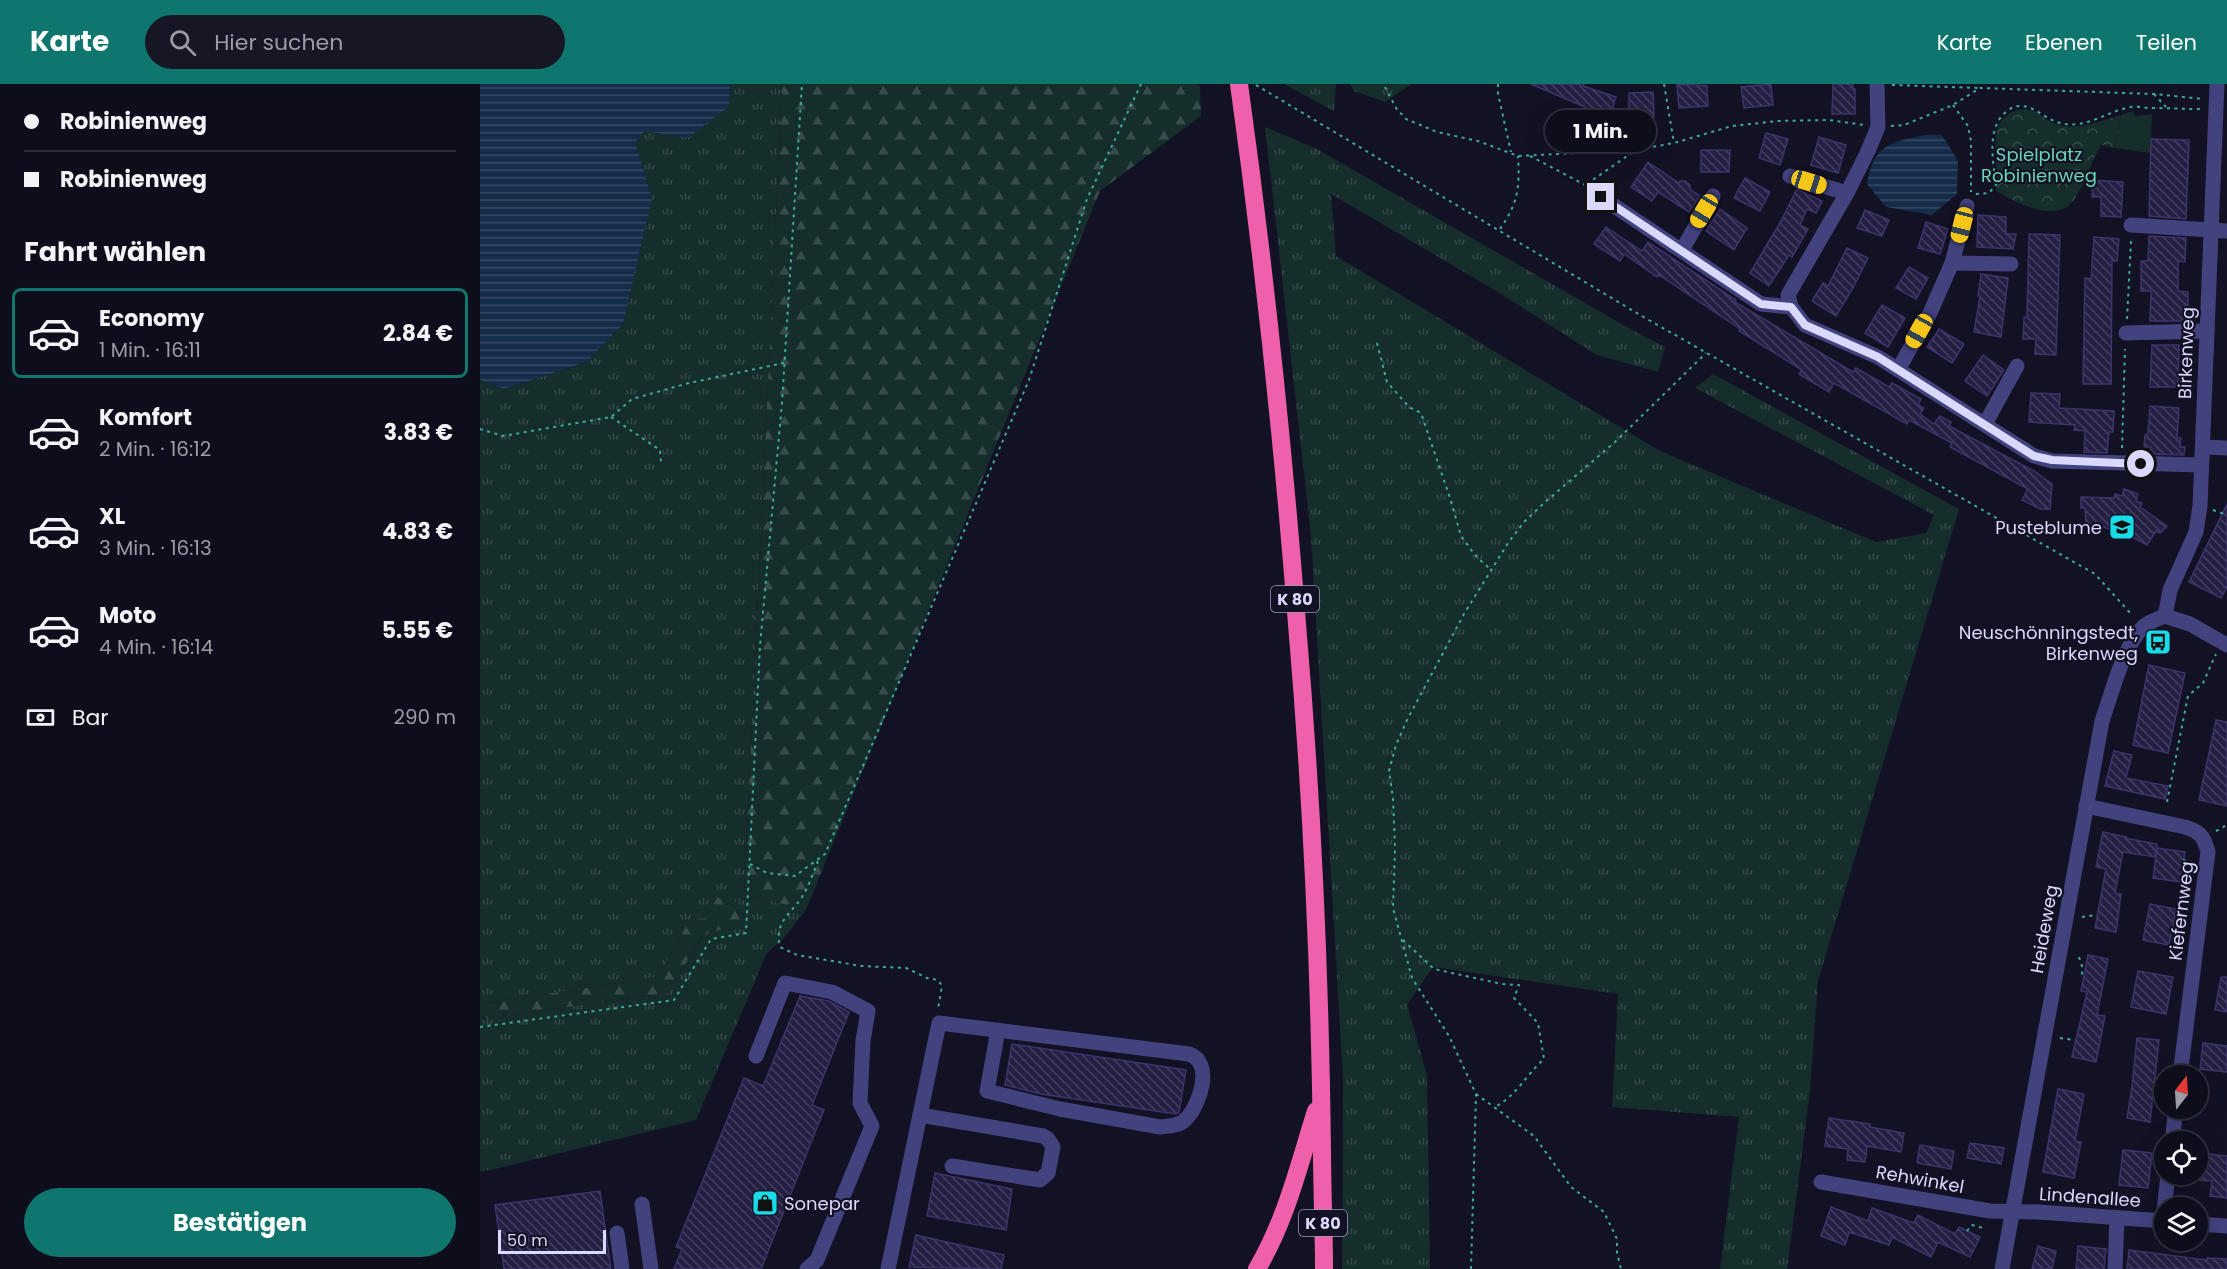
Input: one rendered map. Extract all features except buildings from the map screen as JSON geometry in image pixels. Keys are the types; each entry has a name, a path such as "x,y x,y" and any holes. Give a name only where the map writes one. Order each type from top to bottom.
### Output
{"highway":[{"name":"K 80","path":"1239,84 1273,365 1302,682 1311,814 1322,1095 1323,1269"},
{"path":"1257,1269 1274,1238 1290,1200 1322,1095"}],"street":[{"path":"1877,84 1878,127 1868,152 1788,296 1791,307 1805,325 1878,357 1899,369 2034,456 2052,460 2201,465"},
{"name":"Birkenweg","path":"2165,616 2170,590 2196,532 2200,506 2217,84"},
{"path":"1790,176 1847,193"},
{"path":"1682,250 1713,196"},
{"path":"1601,197 1761,304 1791,307"},
{"path":"1899,369 1930,313 1952,263 1967,206"},
{"path":"2132,225 2227,231"},
{"path":"1952,263 2011,264"},
{"path":"2126,333 2207,331"},
{"path":"1985,424 2017,366"},
{"path":"2203,447 2227,448"},
{"path":"2143,627 2165,616 2190,624 2221,649"},
{"name":"Heideweg","path":"2002,1269 2102,721 2131,644 2143,627"},
{"name":"Kiefernweg","path":"2086,806 2185,827 2199,832 2204,838 2208,852 2181,1065"},
{"path":"756,1056 785,982 832,992 868,1011 863,1041 860,1103 872,1125 817,1260 807,1269"},
{"path":"888,1269 939,1023 998,1030 1196,1056 1202,1063 1204,1074 1200,1093 1186,1120 1175,1125 1160,1127 1060,1109 987,1091 998,1030"},
{"path":"920,1115 1043,1136 1053,1147 1048,1173 1040,1180 952,1166"},
{"name":"Rehwinkel","path":"1821,1182 1990,1211 2012,1212"},
{"path":"642,1204 651,1269"},
{"name":"Lindenallee","path":"2012,1212 2154,1220"},
{"path":"2115,1269 2117,1218"},
{"path":"2208,1225 2227,1226"},
{"path":"617,1233 622,1269"}],"path":[{"path":"480,1027 674,1000 711,939 746,933 760,646 784,363 802,84"},
{"path":"749,863 767,873 795,876 825,854 1029,380 1087,199 1141,84"},
{"path":"1254,84 1706,353 2095,574 2143,627"},
{"path":"1498,84 1498,94 1511,152"},
{"path":"1664,84 1674,143"},
{"path":"1877,84 2154,94 2216,105"},
{"path":"1385,87 1396,108 1406,119 1437,132 1478,141 1518,156 1635,150 1674,143 1732,126 1778,121 1829,120 1878,127 1904,125 1953,105 1980,88"},
{"path":"2154,94 2168,108"},
{"path":"1953,105 1968,126 1971,141 1971,194 1989,194 1995,184 1994,137 1999,119 2008,109 2019,106 2028,107 2038,110 2053,120 2067,124 2092,122 2132,107 2168,108 2216,105"},
{"path":"1589,186 1594,178 1635,150"},
{"path":"1527,155 1589,186 1601,197"},
{"path":"1499,230 1516,202 1520,181 1518,156"},
{"path":"1377,343 1387,382 1409,406 1421,413 1461,536 1475,555 1491,570"},
{"path":"1471,1269 1476,1094 1449,1036 1412,978 1401,939 1393,908 1393,798 1389,771 1396,745 1407,720 1464,614 1508,543 1524,522 1615,442 1706,353"},
{"path":"480,429 503,436 611,417 632,399 689,383 784,363"},
{"path":"611,417 660,450 661,463"},
{"path":"2167,802 2188,696 2203,683 2221,649"},
{"path":"2212,833 2227,825"},
{"path":"820,859 802,897 780,925 777,937 780,947 797,955 861,966 906,968 927,978 938,980 942,986 936,1020 939,1023"},
{"path":"2074,915 2097,915"},
{"path":"1401,939 1434,969 1502,984 1520,985 1514,998 1538,1023 1544,1059 1532,1069 1506,1101 1495,1107"},
{"path":"2079,957 2082,976 2084,976"},
{"path":"2052,1036 2075,1040"},
{"path":"1476,1094 1533,1136 1571,1187 1604,1212 1617,1239 1617,1254 1621,1269"},
{"path":"1967,1231 1972,1225 1983,1228"}],"green space":[{"path":"730,84 782,84 744,894 806,910 783,939 767,953 696,1120 480,1171 480,1019 668,993 713,918 690,919 658,977 480,1004 480,380 504,389 587,362 623,324 652,199 634,142 645,131 729,106"},
{"path":"782,84 1195,84 1200,86 1201,116 1100,191 806,910 744,894"},
{"path":"1284,84 1336,84 1334,111"},
{"path":"1350,84 1412,84 1385,102 1354,91"},
{"name":"Spielplatz Robinienweg","path":"2021,109 2035,112 2059,125 2068,126 2096,123 2121,115 2115,148 2101,145 2074,200 2057,211 2036,209 1996,191 1995,143 1997,132 2001,122 2008,114"},
{"path":"2133,111 2135,116 2152,114 2150,153 2115,148 2121,115"},
{"path":"1265,127 1317,149 1665,347 1658,372 1597,355 1493,289 1331,194 1336,256 1660,451 1876,542 1926,533 1934,515 1695,388 1713,374 1959,509 1818,981 1810,1091 1787,1269 1720,1269 1739,1117 1612,1107 1618,994 1433,967 1407,1004 1427,1075 1430,1269 1342,1269 1343,1079 1311,536"},
{"path":"709,896 738,902 742,929 705,931 668,993 480,1019 480,1004 658,977 690,919 713,918"}],"water":[{"path":"480,84 730,84 729,106 688,138 645,131 635,142 652,199 623,324 587,362 504,389 480,380"},
{"path":"1926,135 1942,135 1958,161 1957,194 1932,215 1886,207 1867,184 1874,160 1879,153 1893,143"}],"place":[{"name":"Pusteblume","path":"2122,527"},
{"name":"Neuschönningstedt, Birkenweg","path":"2158,642"},
{"name":"Sonepar","path":"765,1203"}],"route":[{"path":"1601,197 1761,304 1791,307 1805,325 1878,357 1899,369 2034,456 2052,460 2141,464"}]}
